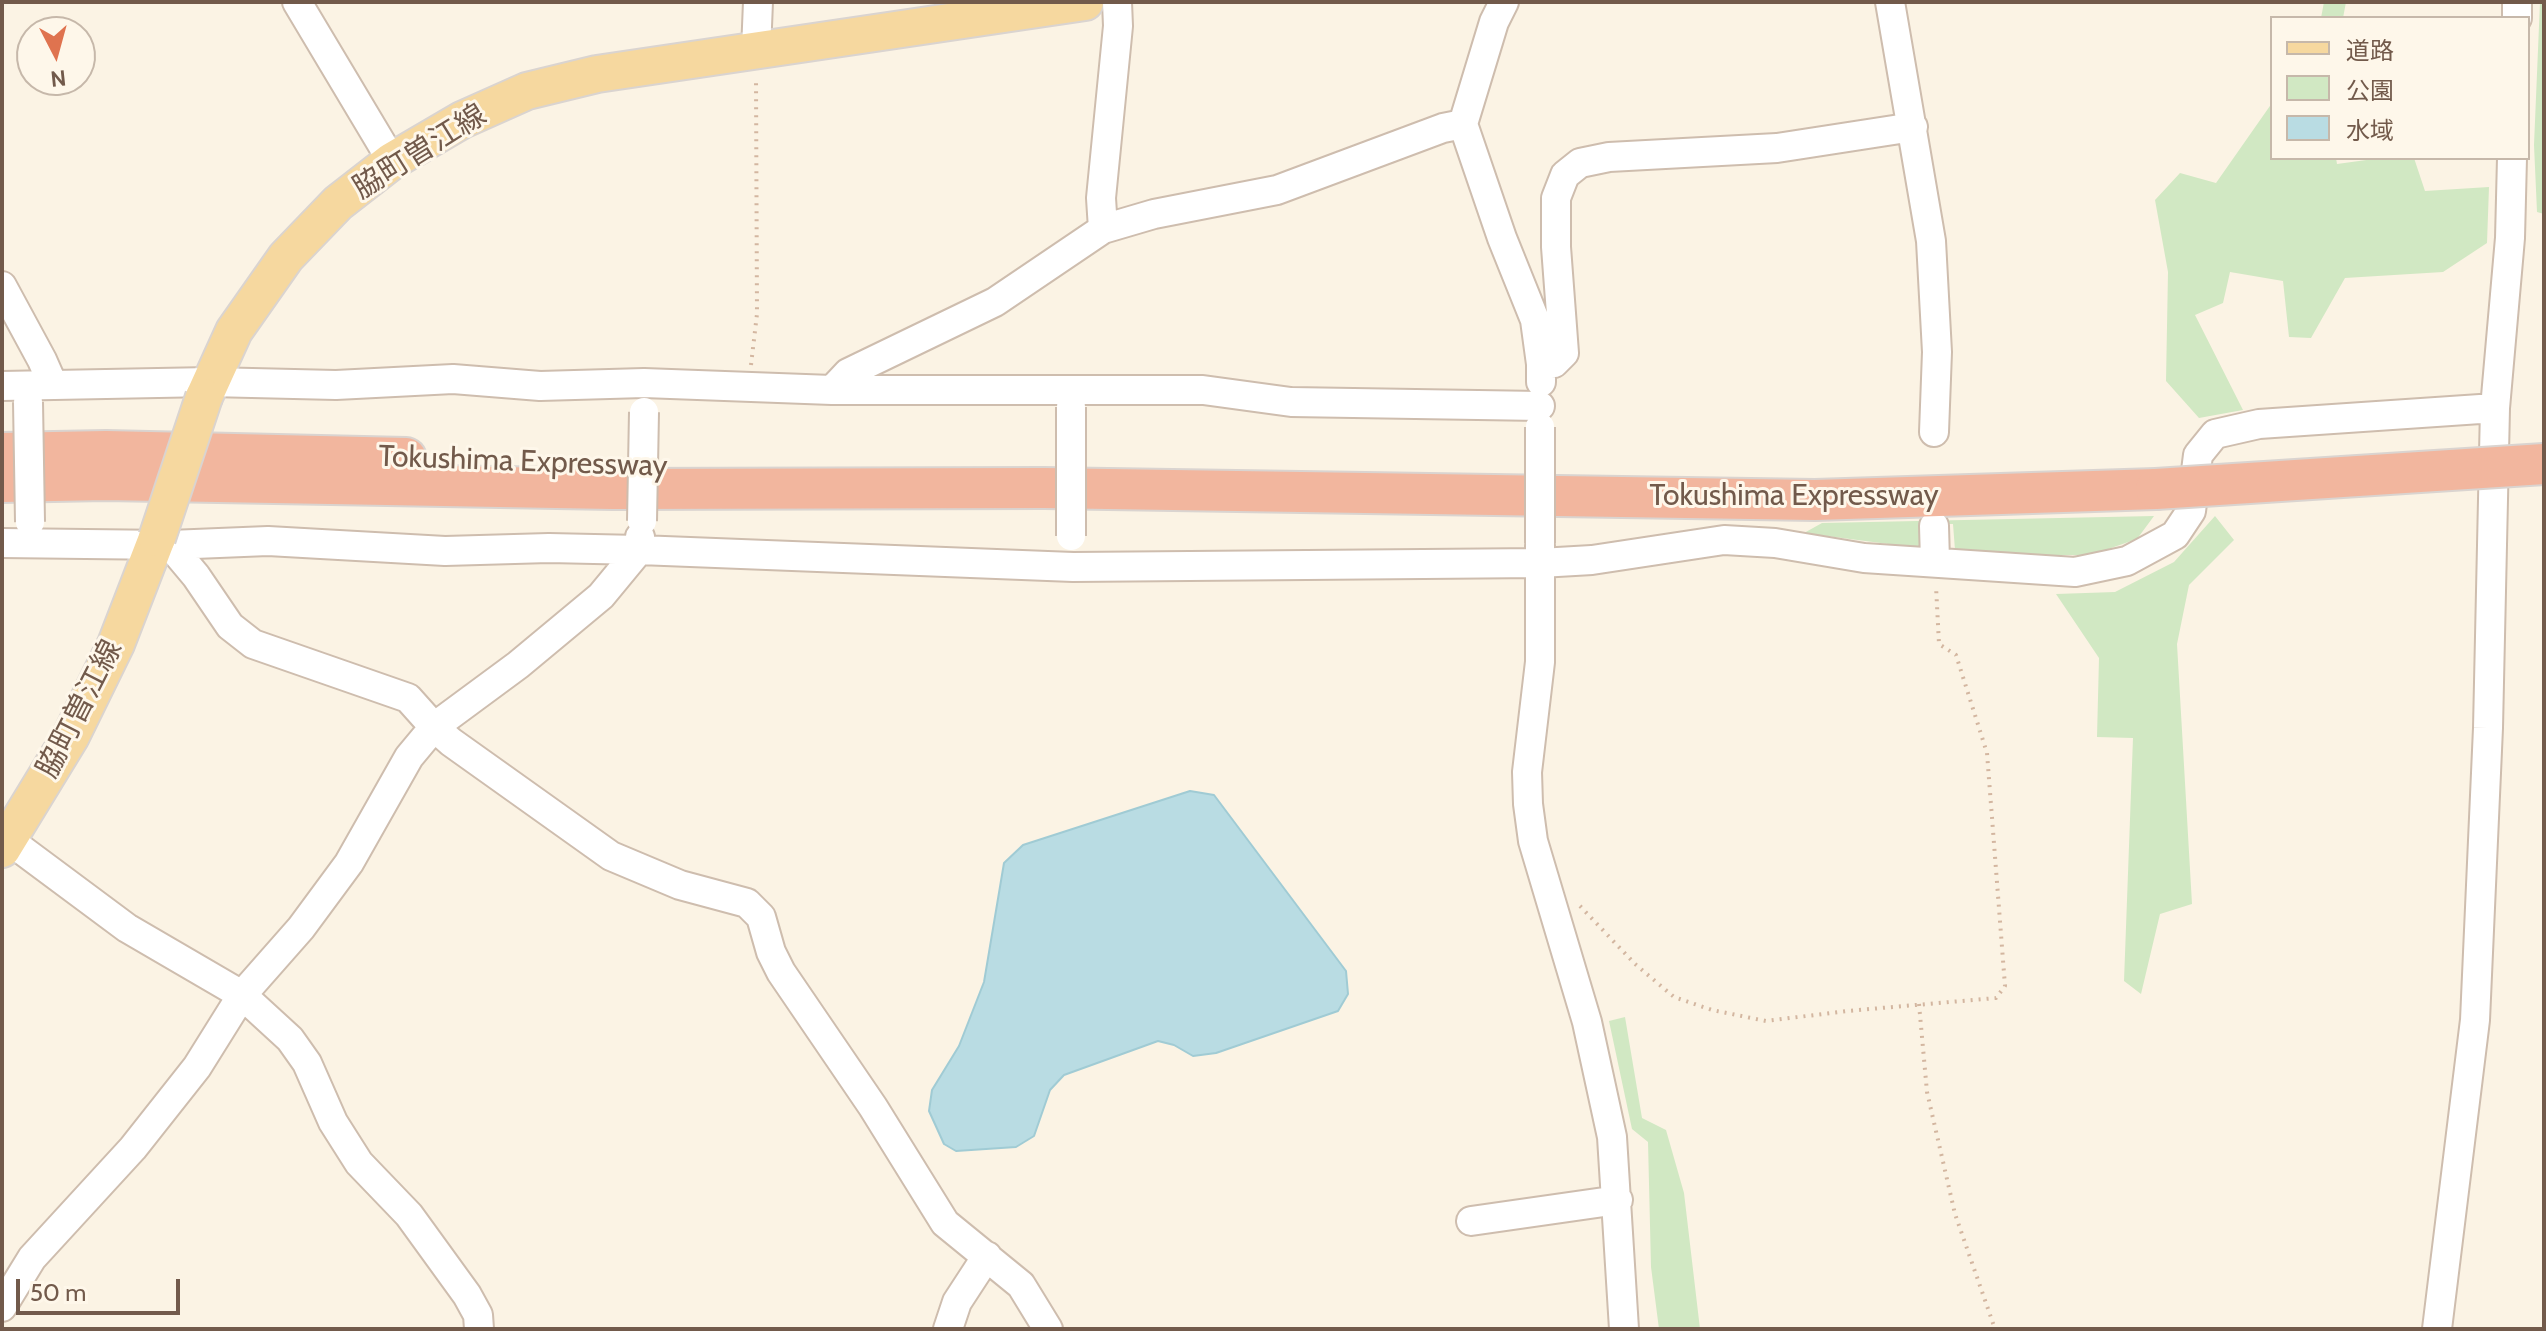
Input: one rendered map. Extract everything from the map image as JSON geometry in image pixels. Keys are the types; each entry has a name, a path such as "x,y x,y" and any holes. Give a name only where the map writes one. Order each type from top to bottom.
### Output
{"highway":[{"name":"Tokushima Expressway","path":"2,453 106,451 614,463 1044,488"},
{"name":"Tokushima Expressway","path":"2,482 105,480 613,489 1044,488 1815,500 2156,489 2544,464"}],"main road":[{"name":"脇町曽江線","path":"4,841 71,736 116,644 161,542 207,390 234,331 286,257 338,203 392,161 462,120 527,91 597,74 1085,2"}],"street":[{"path":"297,2 392,161"},
{"path":"756,51 758,2"},
{"path":"1103,229 1101,198 1118,26 1117,2"},
{"path":"1504,2 1494,22 1463,124 1502,238 1535,320 1541,364 1540,662 1527,772 1528,804 1533,841 1587,1022 1612,1137 1624,1329"},
{"path":"1890,2 1931,241 1937,352 1934,432"},
{"path":"832,390 848,373 995,302 1103,229 1154,214 1277,190 1443,128 1463,124"},
{"path":"1541,364 1554,363 1564,353 1556,247 1556,198 1565,175 1580,163 1609,157 1777,148 1913,127"},
{"path":"2437,1329 2475,1020 2488,728 2495,408 2510,238 2512,160"},
{"path":"2,286 42,360 27,390 30,532"},
{"path":"27,390 207,390 453,379 540,386 644,383 1070,399 1203,390 1291,402 1540,417"},
{"path":"2,1307 32,1258 133,1148 197,1067 242,995 301,928 349,863 409,757 434,727 518,665 601,596 639,550 644,383"},
{"path":"1070,399 1073,567"},
{"path":"2,543 30,532 161,542 268,541 445,551 549,548 639,550 1073,567 1540,553 1592,560 1724,540 1775,543 1864,558 2075,572 2127,561 2175,535 2191,511 2198,455 2215,434 2259,424 2495,408"},
{"path":"1934,526 1935,561"},
{"path":"161,542 196,576 230,626 253,644 408,698 434,727 611,856 680,885 747,903 761,917 771,952 781,972 865,1094 945,1223 1021,1285 1048,1329"},
{"path":"4,841 127,928 242,995 290,1039 307,1063 333,1122 359,1163 409,1215 467,1295 478,1315 479,1329"},
{"path":"1471,1221 1618,1200"},
{"path":"948,1329 957,1302 987,1256"}],"path":[{"path":"748,388 757,314 756,51"},
{"path":"1577,904 1635,964 1674,997 1712,1010 1766,1021 1996,998 2005,986 1987,753 1956,655 1939,644 1935,561"},
{"path":"1919,1004 1927,1092 1952,1199 1995,1329"}],"green space":[{"path":"2324,2 2346,2 2343,16 2321,16"},
{"path":"2540,2 2544,2 2544,214 2537,212 2534,145"},
{"path":"2270,106 2270,160 2336,160 2337,164 2366,160 2415,160 2425,191 2489,187 2487,243 2443,272 2345,278 2311,338 2289,337 2283,281 2230,272 2223,303 2195,315 2243,410 2199,418 2166,381 2168,272 2155,200 2180,173 2216,183"},
{"path":"2154,516 2137,539 2091,555 2011,555 1955,550 1953,524 1920,524 1919,548 1804,533 1822,523"},
{"path":"2215,516 2234,540 2189,585 2177,644 2192,904 2160,914 2141,994 2124,981 2133,738 2097,737 2099,658 2056,594 2115,592 2174,562"},
{"path":"1625,1017 1642,1118 1666,1130 1684,1193 1700,1329 1659,1329 1651,1267 1648,1142 1632,1129 1609,1021"}],"water":[{"path":"1190,791 1214,795 1346,971 1348,994 1338,1011 1216,1053 1193,1056 1174,1045 1158,1041 1064,1075 1050,1090 1034,1136 1016,1147 956,1151 944,1144 929,1111 932,1090 959,1046 984,982 1004,863 1023,845"}]}
